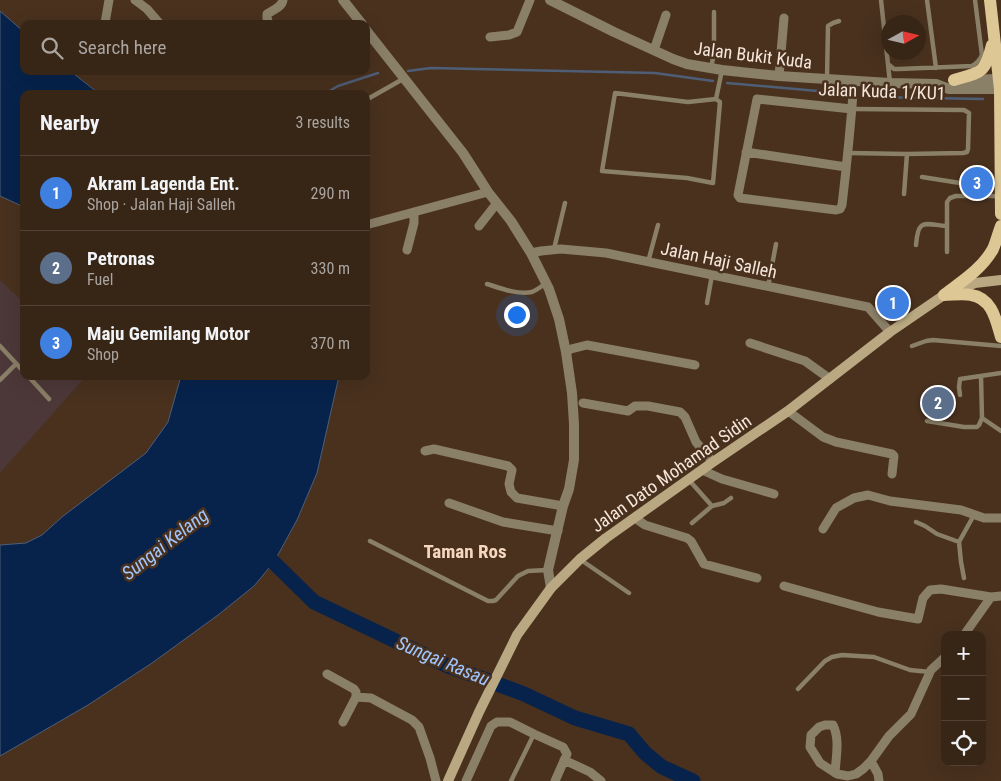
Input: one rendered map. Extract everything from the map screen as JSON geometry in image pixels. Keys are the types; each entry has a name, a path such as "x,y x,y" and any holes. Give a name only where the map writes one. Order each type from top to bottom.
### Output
{"main road":[{"path":"990,0 999,84 1001,214"},
{"path":"954,80 977,73 984,68 989,58 994,38"},
{"path":"944,295 972,273 986,259 993,248 1001,226"},
{"name":"Jalan Dato Mohamad Sidin","path":"448,781 517,635 551,588 580,559 634,518 788,411 890,332 944,295 975,283 1001,280"},
{"path":"944,295 971,294 982,298 989,305 995,316 1001,337"}],"street":[{"path":"105,20 109,0"},
{"path":"135,0 147,9 157,20"},
{"path":"268,20 267,14 280,6 283,0"},
{"path":"343,0 359,20"},
{"path":"490,37 517,32 530,0"},
{"name":"Jalan Bukit Kuda","path":"550,0 562,3 614,32 687,64 722,70 827,80 936,84 954,80 999,84"},
{"path":"654,50 666,15"},
{"path":"779,76 784,18"},
{"path":"370,35 463,153 488,192 512,221 531,253 546,284 559,319 572,393 574,460 569,489 563,506 548,570 551,588"},
{"path":"846,168 746,152 738,195 740,198 836,210 840,208 842,205 848,152 854,81"},
{"name":"Jalan Bukit Kuda","path":"936,84 949,89 999,84"},
{"name":"Jalan Kuda 1/KU1","path":"746,152 755,101 758,98 852,108"},
{"path":"370,224 488,192"},
{"path":"480,226 497,203"},
{"path":"407,250 414,223 414,212"},
{"name":"Jalan Haji Salleh","path":"531,253 561,248 606,253 868,307 890,332"},
{"path":"750,344 805,361 830,379"},
{"path":"566,352 587,345 695,365"},
{"path":"583,402 628,411 635,406 648,406 680,412 685,417 696,442 713,462"},
{"path":"788,411 823,437 836,442 892,454 894,456 892,474"},
{"path":"425,451 434,449 508,466 512,470 509,484 511,492 517,498 563,506"},
{"path":"702,470 722,479 774,494"},
{"path":"823,529 836,508 854,498 868,495 890,501 961,510 984,518 1001,518"},
{"path":"449,503 503,522 558,531"},
{"path":"634,518 645,525 687,538 691,541 704,564 757,578"},
{"path":"784,586 878,612 918,619 923,598 930,590 941,589 991,597 1001,596"},
{"path":"967,631 991,597"},
{"path":"835,773 837,741 833,725 819,727 811,735 810,746 820,763 835,773 837,774 848,776 856,774 871,761 889,736 911,714 931,670 941,661"},
{"path":"327,674 356,692 356,697 344,722"},
{"path":"356,697 364,696 371,698 412,720 420,727 436,781"},
{"path":"466,781 491,726 504,721 564,746 567,754 555,781"},
{"path":"564,760 590,772 601,781"},
{"path":"871,761 878,774 879,781"}],"lane":[{"path":"881,0 890,83"},
{"path":"927,0 936,68"},
{"path":"888,64 894,69 899,70 972,66 982,55 975,0"},
{"path":"711,68 714,53 714,12"},
{"path":"827,80 828,26 833,22 839,21"},
{"path":"716,99 722,70"},
{"path":"370,98 404,78"},
{"path":"615,93 688,102 716,99 720,102 713,183 687,178 602,171 615,93"},
{"name":"Jalan Kuda 1/KU1","path":"852,108 964,110 969,113 967,152 907,154"},
{"path":"848,152 907,154 904,194"},
{"path":"922,177 960,182 968,196"},
{"path":"946,252 947,202 950,198 956,196 1001,196"},
{"path":"554,250 565,203"},
{"path":"916,244 917,232 921,226 925,224 946,226"},
{"path":"648,262 658,225"},
{"path":"768,286 776,244"},
{"path":"707,302 712,275"},
{"path":"486,284 510,291 522,292 533,292 546,284"},
{"path":"912,346 934,340 1001,346"},
{"path":"0,346 20,368"},
{"path":"0,380 16,364"},
{"path":"960,395 960,379 1001,373"},
{"path":"928,421 963,426 977,427 980,425 982,418 981,376"},
{"path":"32,380 49,399"},
{"path":"982,418 1001,431"},
{"path":"690,480 712,506"},
{"path":"692,523 712,506 724,503 731,498"},
{"path":"964,578 959,542 974,515"},
{"path":"916,522 937,534 959,542"},
{"path":"370,541 493,602 518,576 528,571 548,570"},
{"path":"580,559 629,593"},
{"path":"798,689 824,661 842,655 874,657 910,670 930,672"},
{"path":"511,781 534,734"}],"shaded area":[{"path":"0,280 20,299 20,380 82,380 0,473"}],"water":[{"path":"0,11 20,28 20,75 75,75 94,90 20,90 20,205 0,196"},
{"name":"Sungai Kelang","path":"180,380 338,380 317,473 297,520 274,562 254,586 152,663 88,705 0,756 0,545 26,543 42,535 62,517 146,453 168,422"}],"waterway":[{"path":"408,71 431,68 655,73 713,81"},
{"path":"331,90 378,73"},
{"path":"727,83 851,94"},
{"path":"869,97 983,99"},
{"name":"Sungai Rasau","path":"260,549 314,602 448,666 524,694 575,718 629,734 645,753 662,767 693,781"}],"place":[{"name":"Maju Gemilang Motor","path":"977,183"},
{"name":"Akram Lagenda Ent.","path":"893,303"},
{"name":"Petronas","path":"938,403"}],"district":[{"name":"Taman Ros","path":"465,551"}]}
